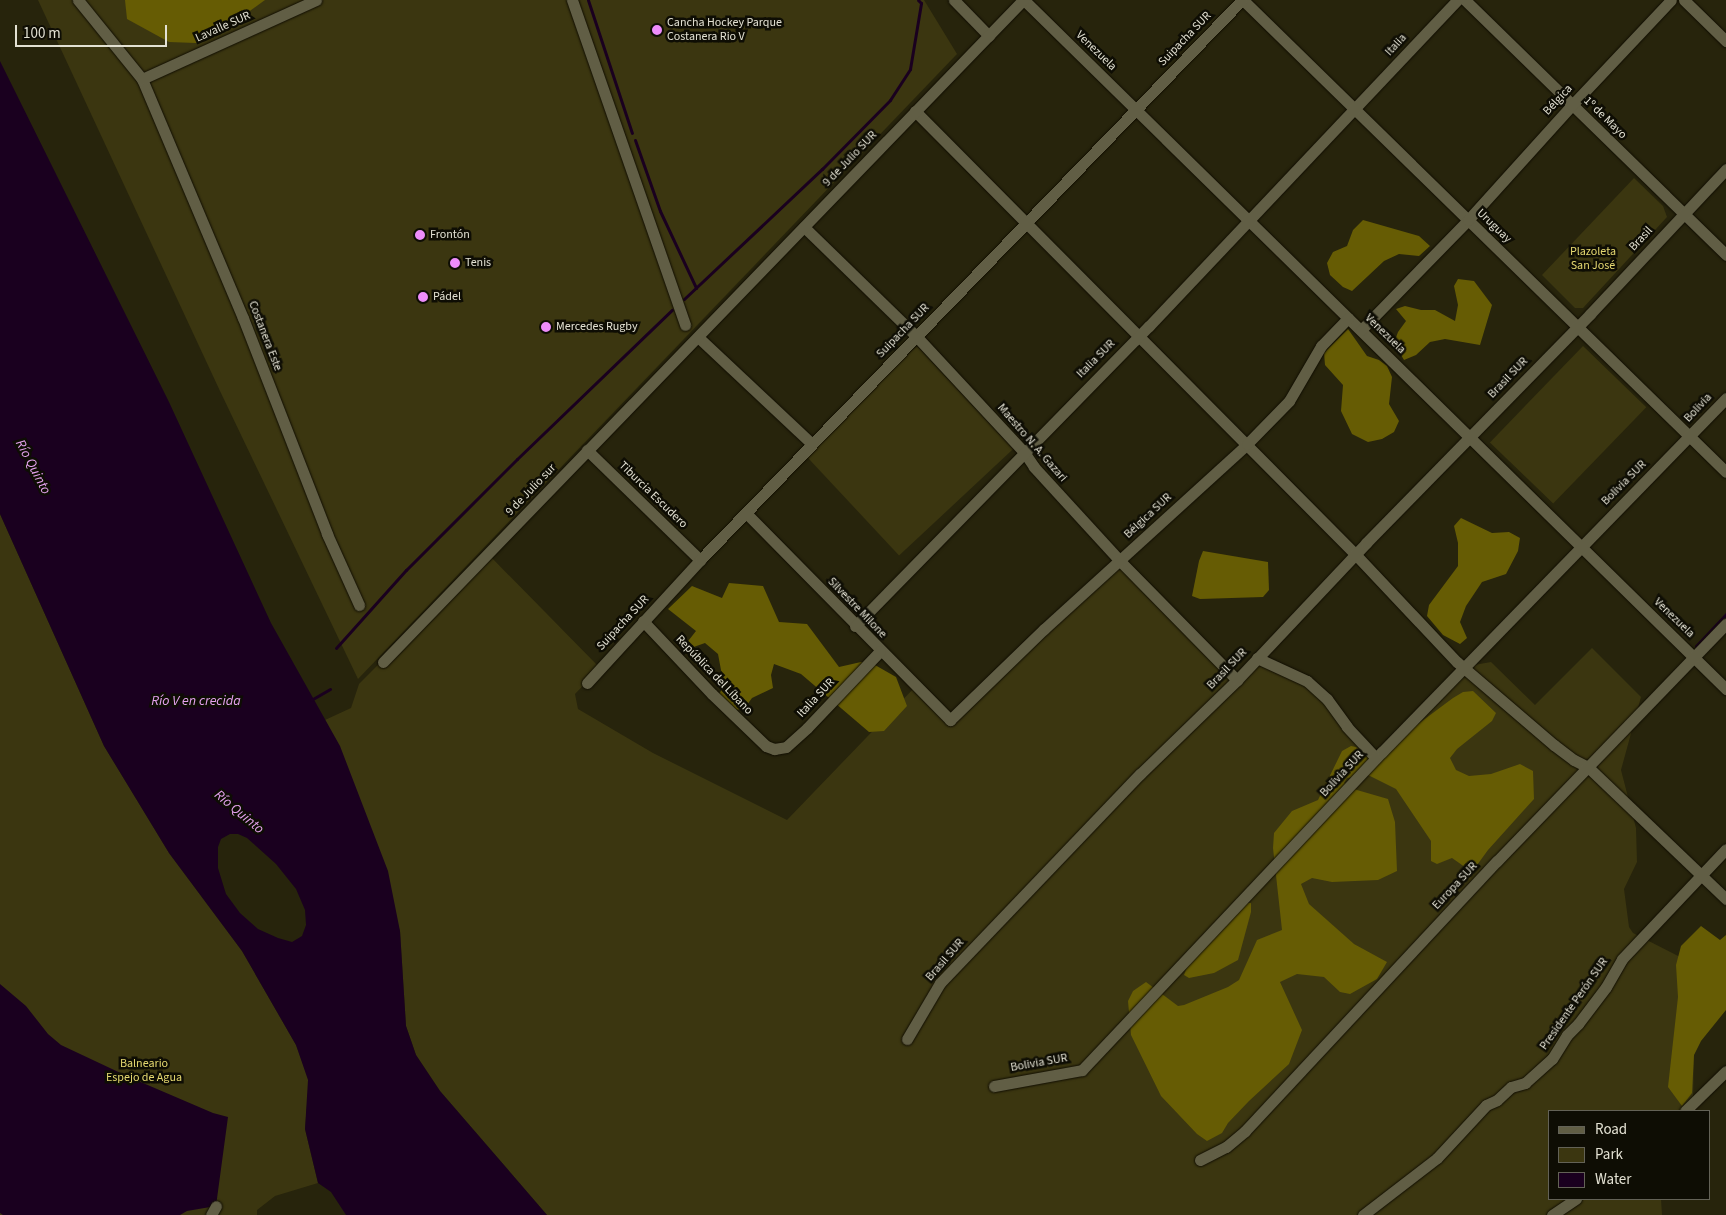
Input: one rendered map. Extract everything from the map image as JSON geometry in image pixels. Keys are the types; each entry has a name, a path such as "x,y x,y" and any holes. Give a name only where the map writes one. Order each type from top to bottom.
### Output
{"street":[{"name":"Costanera Este","path":"78,0 142,78 243,318 327,534 360,605"},
{"path":"572,0 685,325"},
{"path":"954,0 989,36"},
{"name":"9 de Julio SUR","path":"698,337 1023,0"},
{"name":"Venezuela","path":"1023,0 1726,689"},
{"name":"Suipacha SUR","path":"587,683 700,560 1243,0"},
{"name":"Uruguay","path":"1243,0 1726,472"},
{"name":"Italia","path":"1354,109 1457,0"},
{"name":"1º de Mayo","path":"1465,0 1726,255"},
{"name":"Bélgica","path":"1468,220 1572,105 1671,0"},
{"path":"1684,0 1726,41"},
{"name":"Lavalle SUR","path":"142,78 308,1"},
{"name":"Italia SUR","path":"855,626 1139,335 1354,109"},
{"path":"915,111 1247,444 1463,667 1554,745 1574,760 1588,767 1726,899"},
{"name":"Brasil","path":"1577,327 1726,169"},
{"path":"1361,330 1468,220"},
{"name":"Maestro N. A. Gazari","path":"804,227 917,337 1024,452 1034,467 1120,561 1237,680"},
{"name":"Bélgica SUR","path":"950,720 1044,629 1247,444 1289,401 1320,346 1348,318"},
{"name":"Brasil SUR","path":"907,1038 940,983 1140,774 1237,680 1577,327"},
{"path":"698,337 812,444"},
{"name":"9 de Julio sur","path":"383,662 698,337"},
{"name":"Bolivia","path":"1690,437 1726,398"},
{"name":"Bolivia SUR","path":"994,1086 1082,1070 1463,667 1690,437"},
{"name":"Tiburcia Escudero","path":"587,450 700,560"},
{"name":"Silvestre Milone","path":"746,513 855,626 950,720"},
{"name":"República del Líbano","path":"643,621 712,694 766,746"},
{"name":"Europa SUR","path":"1200,1160 1226,1148 1245,1131 1492,866 1726,624"},
{"name":"Italia SUR","path":"766,746 774,749 786,747 880,651"},
{"path":"1257,658 1307,681 1326,699 1347,727 1376,758"},
{"name":"Presidente Perón SUR","path":"1363,1215 1437,1158 1486,1105 1497,1100 1511,1087 1525,1083 1552,1059 1567,1035 1578,1024 1606,986 1622,959 1726,849"},
{"path":"1686,1110 1726,1071"},
{"path":"1552,1215 1574,1200"}],"green space":[{"path":"38,0 924,0 957,54 358,679 220,391"},
{"name":"Plazoleta San José","path":"1634,178 1663,206 1667,217 1583,308 1575,308 1542,275"},
{"path":"917,346 1013,449 899,556 803,452"},
{"path":"1583,346 1646,407 1553,504 1490,442"},
{"name":"Balneario Espejo de Agua","path":"0,514 104,746 169,853 242,951 296,1045 309,1080 305,1129 318,1183 275,1196 257,1210 257,1215 0,1215"},
{"path":"488,554 600,668 575,694 578,709 653,753 787,820 916,686 950,720 1120,561 1237,680 1257,658 1307,681 1376,757 1463,667 1491,662 1535,705 1592,648 1641,697 1621,770 1636,828 1637,862 1624,889 1629,927 1633,933 1688,961 1695,982 1693,1104 1686,1110 1548,1110 1548,1200 1661,1200 1662,1215 547,1215 440,1091 416,1055 406,1026 400,931 325,720 351,708 359,684"}],"shaded area":[{"path":"125,0 265,0 233,23 196,43 169,42 127,19"},
{"path":"1363,220 1419,236 1430,246 1419,256 1399,254 1384,261 1352,291 1343,287 1330,275 1327,263 1333,252 1347,246 1353,230"},
{"path":"1458,279 1474,281 1492,305 1480,345 1445,339 1430,342 1416,355 1404,360 1394,343 1398,332 1406,321 1396,309 1405,306 1421,310 1435,310 1455,321 1458,305 1454,286"},
{"path":"1348,329 1367,356 1379,360 1387,366 1392,377 1389,404 1399,421 1394,432 1382,439 1368,442 1352,434 1341,411 1343,385 1325,365 1324,353"},
{"path":"1461,518 1492,533 1509,532 1520,538 1518,551 1506,574 1482,582 1466,606 1460,622 1467,638 1460,644 1443,635 1427,616 1429,605 1458,566 1458,543 1454,526"},
{"path":"1203,551 1268,562 1269,590 1263,597 1200,599 1192,596 1199,561"},
{"path":"729,583 763,586 779,622 807,624 839,667 861,662 875,665 896,677 907,706 884,731 869,732 801,674 774,664 771,675 773,688 752,698 744,709 733,710 719,694 724,686 718,654 705,643 688,649 685,645 696,631 668,609 692,586 722,598"},
{"path":"1473,691 1496,713 1492,721 1457,749 1450,758 1456,770 1469,776 1491,774 1520,764 1533,771 1534,799 1488,850 1472,872 1452,858 1437,864 1431,861 1431,841 1396,789 1368,775 1347,778 1344,783 1357,790 1388,799 1395,822 1397,871 1378,880 1332,882 1312,878 1301,884 1309,904 1354,944 1387,962 1377,979 1350,994 1340,992 1324,977 1297,974 1280,982 1302,1030 1289,1064 1249,1101 1228,1123 1222,1133 1207,1141 1197,1134 1161,1096 1131,1035 1128,1001 1133,991 1146,982 1178,1006 1228,987 1239,980 1257,940 1282,930 1273,848 1274,833 1292,811 1318,800 1342,751 1351,746 1356,747 1371,759 1453,698 1463,692"},
{"path":"1246,903 1251,903 1251,912 1238,960 1214,973 1189,978 1184,975 1187,967"},
{"path":"1701,926 1720,940 1726,935 1726,1010 1701,1041 1694,1055 1692,1093 1682,1106 1668,1087 1678,997 1676,965 1681,946"}],"water":[{"name":"Río V en crecida","path":"0,61 169,402 271,623 340,746 388,871 400,931 406,1026 416,1055 440,1091 547,1215 346,1215 331,1192 318,1183 305,1129 308,1080 296,1045 242,951 169,853 104,746 0,514","holes":["230,834 238,834 247,838 276,864 296,889 305,910 306,925 302,936 292,942 258,929 240,913 226,894 218,868 218,847 221,839"]},
{"path":"0,984 26,1006 48,1034 61,1045 129,1077 213,1113 228,1117 216,1206 187,1211 180,1215 3,1215 0,1213"}],"waterway":[{"path":"588,0 632,133"},
{"path":"684,299 822,169 890,100 910,69 921,3 918,0"},
{"path":"635,140 660,211 696,288"},
{"path":"336,648 406,570 517,459 672,310"},
{"path":"1696,646 1726,614"},
{"path":"311,700 330,689"}],"place":[{"name":"Cancha Hockey Parque Costanera Rio V","path":"657,30"},
{"name":"Frontón","path":"420,235"},
{"name":"Tenis","path":"455,263"},
{"name":"Pádel","path":"423,297"},
{"name":"Mercedes Rugby","path":"546,327"}],"water label":[{"name":"Río Quinto","path":"33,467"},
{"name":"Río Quinto","path":"239,812"}]}
